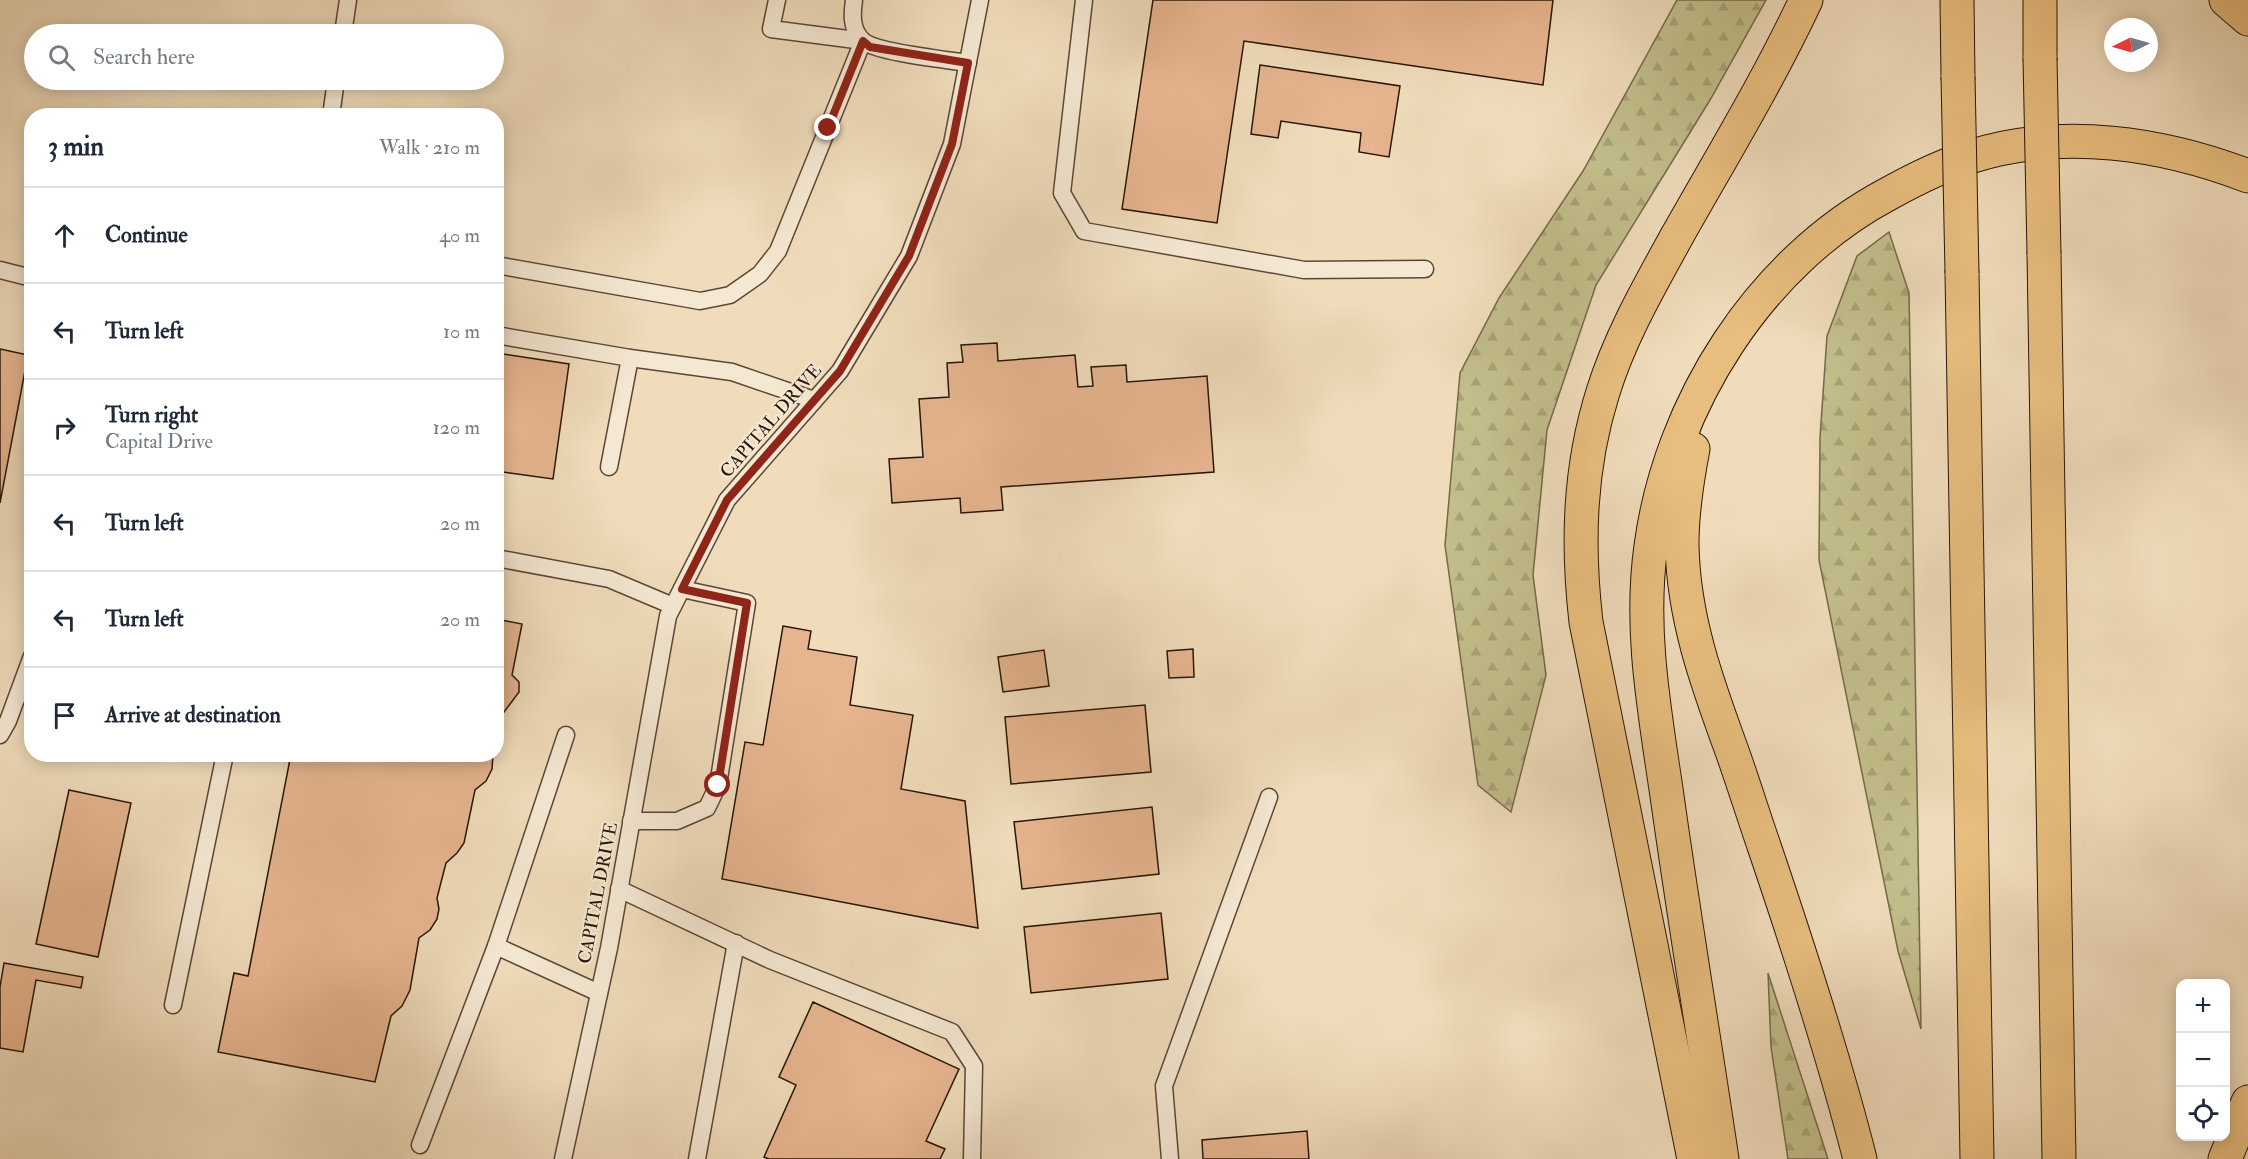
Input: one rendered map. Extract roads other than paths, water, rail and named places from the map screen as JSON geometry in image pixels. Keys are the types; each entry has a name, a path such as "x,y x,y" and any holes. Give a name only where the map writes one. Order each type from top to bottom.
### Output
{"highway":[{"path":"1694,1159 1586,622 1580,556 1582,491 1602,394 1626,332 1652,281 1765,80 1806,0"},
{"path":"1957,0 1977,1159"},
{"path":"2040,0 2059,1159"},
{"path":"2226,0 2248,19"},
{"path":"1722,1159 1652,691 1647,640 1647,579 1656,513 1677,443 1708,375 1754,309 1800,258 1856,213 1883,196 1942,167 2001,149 2074,142 2136,146 2182,154 2248,176"},
{"path":"1800,258 1770,292 1735,344 1704,412 1694,444 1687,479 1683,513 1684,563 1688,603 1699,656 1785,909 1860,1159"},
{"path":"2225,1159 2248,1102"}],"lane":[{"path":"344,24 348,0"},
{"path":"777,0 771,30 863,41"},
{"path":"854,0 852,15 856,33 870,47 968,63"},
{"name":"CAPITAL DRIVE","path":"563,1159 599,993 668,616 727,500 840,371 909,256 952,144 980,0"},
{"path":"1084,0 1062,193 1084,231 1304,270 1425,269"},
{"path":"504,266 700,301 730,295 760,274 778,251 863,41"},
{"path":"332,108 335,90"},
{"path":"0,270 24,276"},
{"path":"504,336 630,358 732,372 814,400"},
{"path":"609,467 630,358"},
{"path":"504,559 609,579 673,606"},
{"path":"631,821 677,820 707,808 718,785 747,603 682,589"},
{"path":"0,735 8,721 24,678"},
{"path":"420,1145 496,946 566,735"},
{"path":"173,1005 223,762"},
{"path":"1170,1159 1164,1086 1269,797"},
{"path":"619,889 770,960 952,1032 974,1066 972,1159"},
{"path":"697,1159 736,943"},
{"path":"496,946 599,993"}]}
